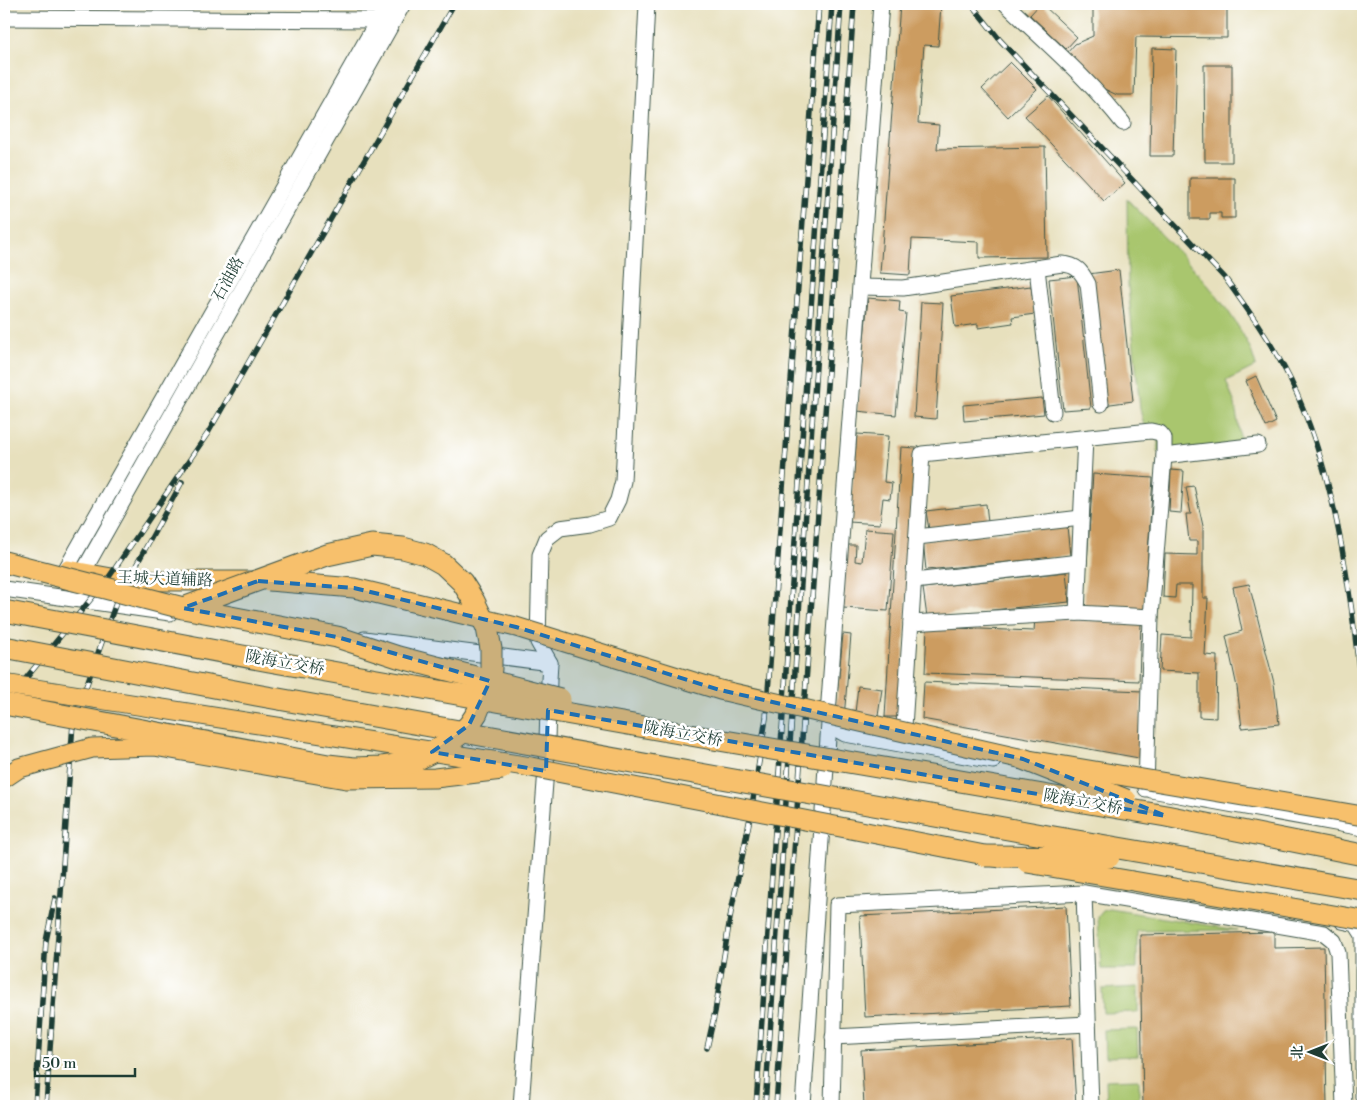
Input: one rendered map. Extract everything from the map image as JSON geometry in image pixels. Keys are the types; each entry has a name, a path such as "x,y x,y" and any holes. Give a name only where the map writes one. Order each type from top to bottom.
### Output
{"highway":[{"path":"4,704 328,765 354,768 382,768 410,763 446,745 459,735 477,713 488,686 491,669 491,649 487,628 474,601 462,582 444,564 425,554 403,548 372,545 327,555 183,608"},
{"path":"4,562 183,608 337,638 398,657 713,739"},
{"name":"陇海立交桥","path":"4,611 278,662 713,739 1166,816 1363,855"},
{"path":"4,647 256,695 1363,890"},
{"path":"1023,759 1166,816"},
{"path":"985,856 1177,858"}],"main road":[{"name":"王城大道辅路","path":"4,558 128,581 268,580 354,588 516,627 720,690 1023,759 1363,816"},
{"path":"4,684 531,768 985,856 1363,920"},
{"path":"4,778 19,768 92,748 145,746 346,779 435,778 531,768"}],"street":[{"name":"石油路","path":"384,23 387,4"},
{"name":"石油路","path":"74,571 384,23 403,4"},
{"path":"521,1106 546,769 550,663 538,642 540,555 546,538 560,528 590,524 609,518 618,500 623,481 647,4"},
{"path":"803,1106 829,723 828,714 861,287 880,4"},
{"path":"1006,4 1094,91 1122,123"},
{"path":"4,18 384,23"},
{"path":"861,287 903,288 1062,264 1071,265 1081,272 1088,284 1101,404"},
{"path":"1036,268 1053,412"},
{"path":"903,745 922,454 1151,430 1160,433 1164,438 1164,456 1151,618 1146,789"},
{"path":"1077,614 1085,438"},
{"path":"1164,456 1258,445"},
{"path":"917,536 1081,518"},
{"path":"914,580 1079,562"},
{"path":"4,589 120,607 550,663"},
{"path":"911,623 1077,614 1151,618"},
{"path":"829,723 845,734 1363,828"},
{"path":"822,822 1356,924 1363,935 1363,1097"},
{"path":"1084,893 1091,1106"},
{"path":"832,1106 837,905 1084,893 1324,933 1334,941 1338,953 1344,1106"},
{"path":"834,1037 1088,1024"}],"highlighted area":[{"path":"258,581 354,588 516,627 720,690 1023,759 1166,816 548,710 546,771 432,752 469,725 490,681 337,637 183,608"}],"green space":[{"path":"1127,199 1207,284 1235,321 1249,346 1256,366 1226,381 1235,404 1241,444 1158,452 1158,436 1145,430 1140,409 1128,286"},
{"path":"1110,909 1237,930 1137,931 1137,969 1101,969 1098,917 1103,911"},
{"path":"1138,987 1138,1012 1103,1013 1102,989"},
{"path":"1137,1029 1138,1056 1105,1057 1104,1030"},
{"path":"1139,1079 1139,1106 1107,1106 1106,1080"}],"building":[{"path":"900,4 941,4 938,46 924,45 918,123 939,125 937,149 1045,147 1047,257 979,258 979,242 912,239 910,275 880,273"},
{"path":"1040,4 1077,37 1066,49 1030,15"},
{"path":"1093,4 1227,4 1227,38 1136,37 1134,95 1117,95 1100,87 1067,53 1075,44 1093,36"},
{"path":"1152,48 1176,49 1173,156 1150,156"},
{"path":"1010,62 1037,89 1008,117 982,89"},
{"path":"1204,65 1232,65 1232,162 1205,162"},
{"path":"1048,96 1125,183 1104,201 1025,116"},
{"path":"1190,178 1235,178 1235,218 1221,218 1221,213 1210,213 1210,219 1190,219"},
{"path":"1119,270 1133,401 1103,405 1088,274"},
{"path":"1077,276 1091,408 1063,410 1049,279"},
{"path":"1031,286 1035,314 1012,317 1013,323 978,328 978,324 955,327 951,296"},
{"path":"868,298 900,301 899,312 906,313 896,415 857,411"},
{"path":"921,302 943,303 936,419 914,417"},
{"path":"1256,376 1276,422 1266,427 1246,381"},
{"path":"1042,398 1044,414 964,421 963,405"},
{"path":"857,434 888,436 884,482 892,483 890,499 883,498 880,524 849,522"},
{"path":"901,447 916,448 900,717 885,717"},
{"path":"1171,470 1184,471 1181,513 1169,512"},
{"path":"1093,474 1153,478 1144,612 1084,608"},
{"path":"1194,486 1203,526 1203,598 1208,598 1205,655 1217,656 1216,718 1199,717 1199,673 1160,671 1162,635 1191,637 1192,585 1176,585 1175,598 1163,597 1165,554 1197,555 1197,541 1189,541 1186,514 1191,514 1186,487"},
{"path":"986,504 988,522 929,530 926,511"},
{"path":"1067,526 1070,556 926,570 923,540"},
{"path":"865,529 894,531 888,611 843,608 847,545 856,545 855,561 862,562"},
{"path":"1066,572 1069,602 927,617 923,588"},
{"path":"1249,584 1274,683 1279,724 1242,728 1237,687 1226,636 1242,631 1233,587"},
{"path":"1035,618 1141,622 1139,681 925,673 927,627 1034,631"},
{"path":"843,634 851,635 844,718 835,717"},
{"path":"924,682 1142,691 1139,758 922,719"},
{"path":"858,686 882,689 878,716 855,713"},
{"path":"1066,906 1071,1006 865,1017 860,916"},
{"path":"1274,932 1274,948 1324,947 1327,1106 1143,1106 1140,935"},
{"path":"1072,1038 1076,1106 864,1106 861,1050"}],"railway":[{"path":"4,705 109,577 208,433 454,4"},
{"path":"707,1048 750,818 766,718 819,4"},
{"path":"756,1106 832,4"},
{"path":"765,1106 841,4"},
{"path":"776,1106 854,4"},
{"path":"971,4 1000,40 1225,278 1283,366 1307,418 1331,497 1347,579 1363,703"},
{"path":"46,1106 73,723 117,600 182,482"},
{"path":"35,1106 46,941 55,898"}]}
